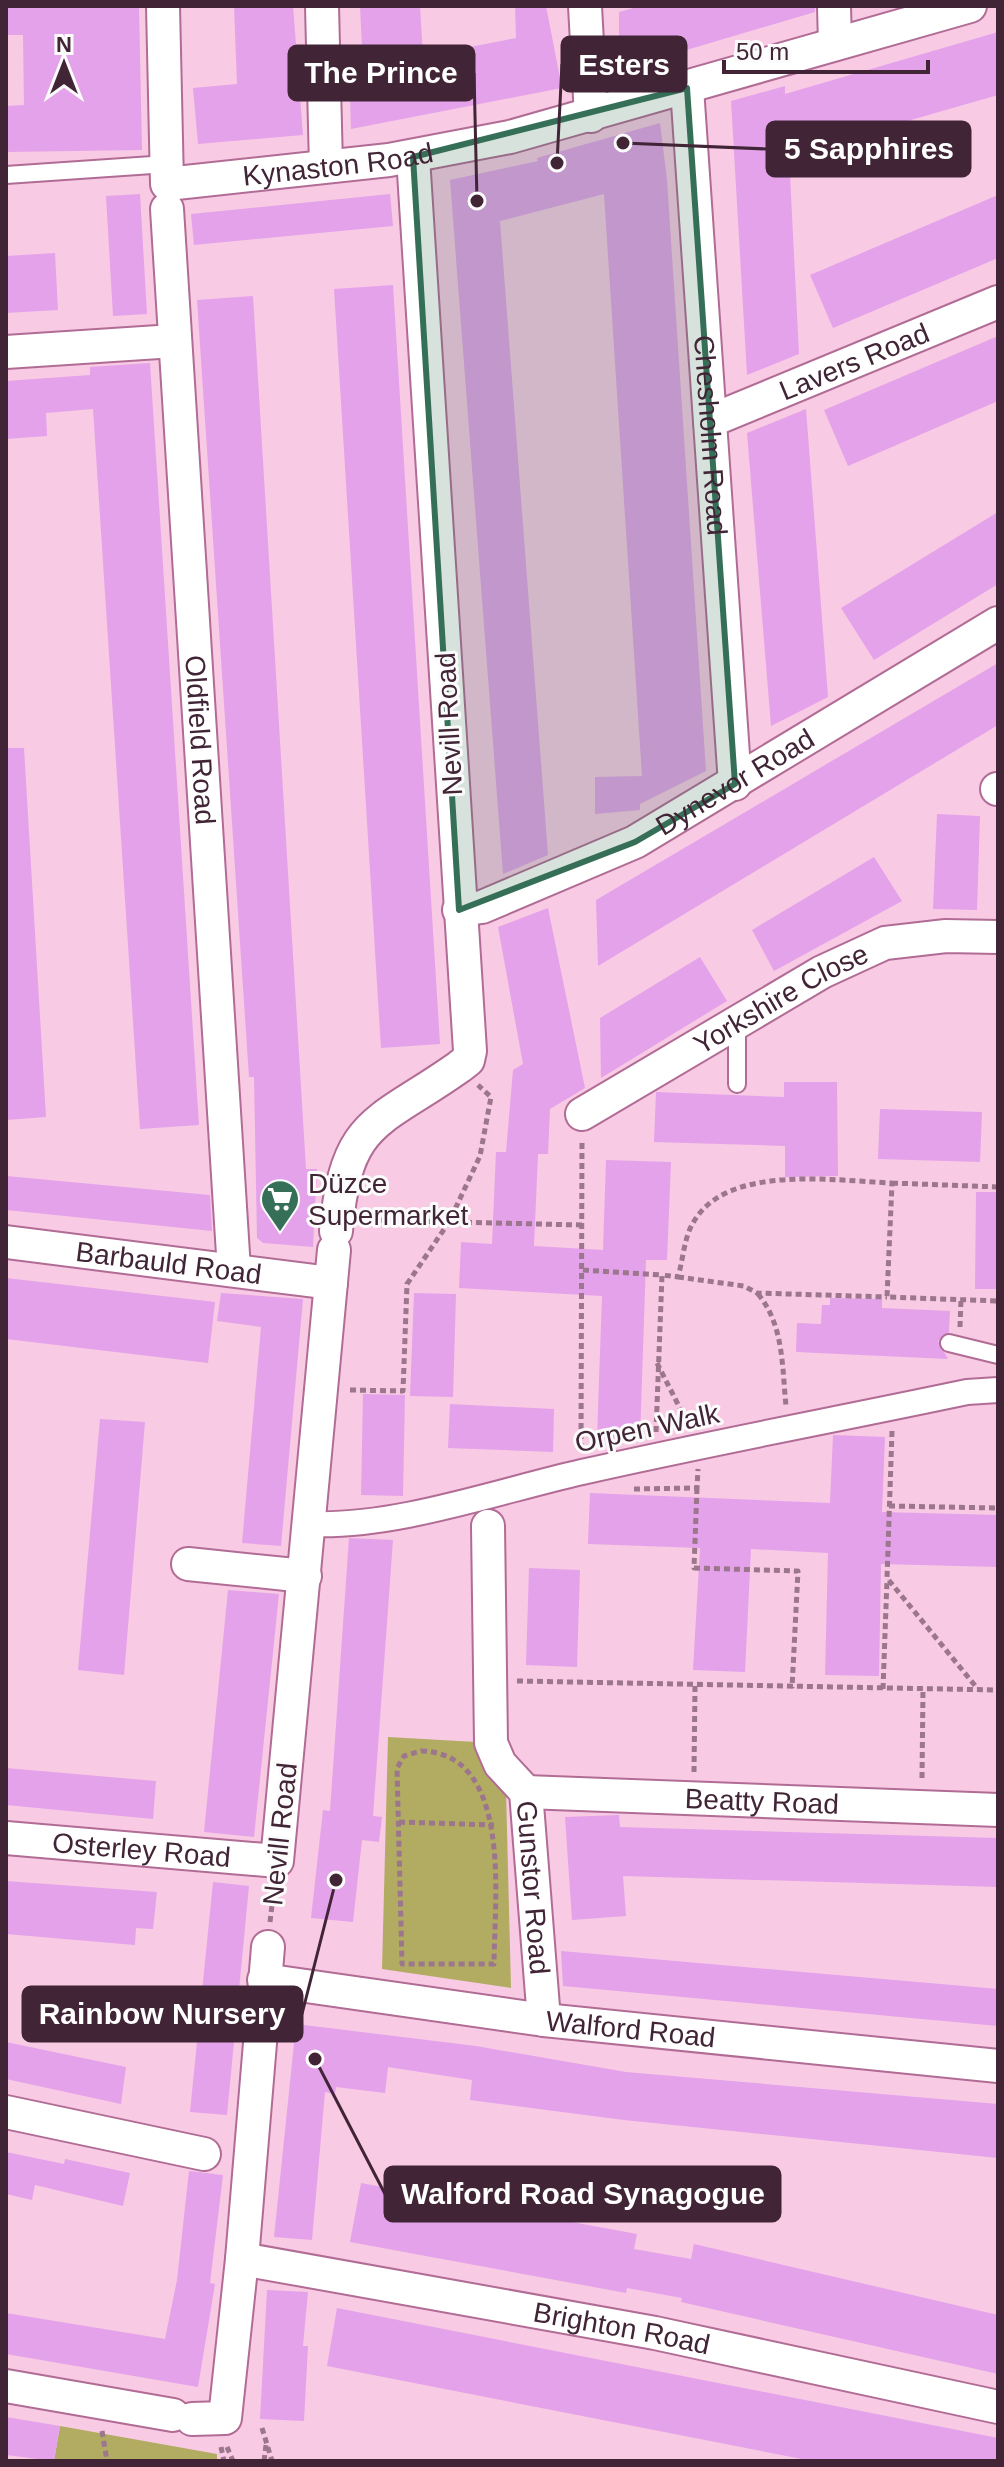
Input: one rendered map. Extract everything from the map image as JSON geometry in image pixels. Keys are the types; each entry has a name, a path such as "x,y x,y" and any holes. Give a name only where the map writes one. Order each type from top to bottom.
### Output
{"street":[{"name":"Oldfield Road","path":"163,6 174,341 234,1270"},
{"path":"322,6 326,166"},
{"path":"585,6 591,116"},
{"path":"834,6 835,44"},
{"name":"Kynaston Road","path":"167,186 413,157 591,116 970,6"},
{"name":"Chesholm Road","path":"687,88 701,329 735,784"},
{"name":"Nevill Road","path":"277,1861 331,1283 344,1175 354,1149 370,1127 387,1111 459,1067 468,1060 470,1051 413,157"},
{"name":"Lavers Road","path":"710,421 998,302"},
{"path":"6,352 174,341"},
{"name":"Dynevor Road","path":"459,910 482,907 635,842 998,623"},
{"name":"Yorkshire Close","path":"582,1114 822,972 885,943 946,936 998,937"},
{"name":"Barbauld Road","path":"6,1242 331,1283"},
{"name":"Orpen Walk","path":"309,1524 344,1524 455,1504 699,1446 967,1392 998,1390"},
{"name":"Gunstor Road","path":"488,1526 491,1743 500,1764 526,1792 544,2020"},
{"path":"188,1564 305,1576"},
{"name":"Beatty Road","path":"526,1792 998,1810"},
{"name":"Osterley Road","path":"6,1838 277,1861"},
{"name":"Nevill Road","path":"6,2386 182,2417 225,2418 242,2259 268,1947"},
{"name":"Walford Road","path":"264,1980 544,2020 998,2066"},
{"path":"6,2112 204,2154"},
{"name":"Brighton Road","path":"242,2259 655,2333 998,2407"}],"lane":[{"path":"6,175 167,186"},
{"path":"737,1020 737,1084"},
{"path":"949,1343 998,1355"}],"path":[{"path":"321,1389 403,1391 407,1284 449,1222 480,1156 491,1097 459,1067"},
{"path":"581,1472 582,1114"},
{"path":"678,1277 693,1221 725,1193 778,1179 998,1187"},
{"path":"887,1297 892,1183"},
{"path":"336,1233 449,1222 582,1225"},
{"path":"582,1270 678,1277 744,1286 757,1293 771,1310 776,1324 788,1429"},
{"path":"655,1456 662,1275"},
{"path":"757,1293 998,1301"},
{"path":"657,1362 699,1446"},
{"path":"883,1689 893,1408"},
{"path":"697,1488 694,1568 798,1571 792,1688"},
{"path":"889,1506 998,1508"},
{"path":"887,1578 978,1689"},
{"path":"492,1683 998,1690"},
{"path":"693,1797 695,1685"},
{"path":"921,1807 923,1689"},
{"path":"442,1752 459,1763 476,1782 493,1825 494,1964 402,1964 399,1822 397,1768 404,1756 442,1752"},
{"path":"399,1822 529,1826"},
{"name":"Nevill Road","path":"268,1947 277,1861"},
{"path":"262,2428 272,2461"},
{"path":"264,2461 266,2444"}],"highlighted area":[{"path":"687,88 735,784 635,842 459,910 413,157"}],"shaded area":[{"path":"388,1737 476,1742 506,1791 511,1988 382,1969"},
{"path":"60,2426 217,2454 217,2461 54,2461"}],"building":[{"path":"6,6 139,6 142,150 6,152 6,106 24,105 23,35 6,35"},
{"path":"234,6 293,6 303,135 198,144 193,88 237,84"},
{"path":"360,6 420,6 423,56 516,38 515,6 546,6 562,88 351,129 349,70 363,68"},
{"path":"641,6 815,6 815,12 619,70 619,12"},
{"path":"998,32 998,95 789,155 799,354 747,375 731,101 785,86 785,94"},
{"path":"660,123 667,180 706,771 640,804 640,810 595,814 595,777 642,776 604,194 500,221 548,855 503,874 450,180 538,161 537,158"},
{"path":"140,194 147,314 113,316 106,196"},
{"path":"390,194 393,226 194,245 191,214"},
{"path":"998,195 998,258 833,328 810,275"},
{"path":"55,253 58,310 6,313 6,256"},
{"path":"393,285 440,1044 381,1048 334,289"},
{"path":"253,296 306,1169 317,1169 313,1247 263,1243 257,1238 254,1077 249,1077 197,300"},
{"path":"998,336 998,401 848,466 824,410"},
{"path":"150,363 199,1125 140,1129 93,409 46,413 47,436 6,439 6,381 90,375 90,367"},
{"path":"806,409 828,697 771,726 747,433"},
{"path":"998,512 998,584 874,660 841,608"},
{"path":"998,663 998,725 598,966 596,900"},
{"path":"6,748 24,748 46,1117 6,1120"},
{"path":"937,814 980,816 977,910 933,909"},
{"path":"874,857 902,901 774,971 752,930"},
{"path":"548,908 585,1088 550,1109 548,1154 538,1154 534,1246 603,1250 606,1160 671,1162 667,1260 646,1260 640,1439 597,1438 602,1296 459,1288 461,1242 492,1244 496,1152 506,1152 513,1070 523,1064 498,927"},
{"path":"700,957 727,1001 601,1078 600,1018"},
{"path":"784,1082 837,1082 838,1176 785,1177 785,1146 654,1142 656,1092 784,1097"},
{"path":"880,1109 982,1112 980,1162 878,1159"},
{"path":"6,1176 210,1195 212,1231 6,1210"},
{"path":"976,1192 998,1192 998,1289 975,1289"},
{"path":"6,1278 215,1302 208,1363 6,1339"},
{"path":"221,1293 303,1299 281,1546 242,1543 261,1327 217,1321"},
{"path":"414,1293 456,1294 453,1397 410,1396"},
{"path":"830,1298 882,1299 882,1308 950,1311 949,1332 938,1341 948,1359 796,1352 797,1323 821,1324 822,1305 830,1305"},
{"path":"363,1394 405,1395 403,1496 361,1495"},
{"path":"450,1404 554,1409 553,1452 448,1448"},
{"path":"100,1419 145,1422 124,1675 78,1670"},
{"path":"833,1435 885,1437 882,1512 998,1515 998,1567 881,1564 879,1676 825,1675 828,1553 751,1549 745,1672 693,1670 700,1548 588,1544 590,1493 830,1503"},
{"path":"349,1538 393,1540 373,1816 382,1817 379,1842 362,1840 353,1922 311,1918 323,1810 330,1811"},
{"path":"529,1568 580,1570 577,1667 526,1665"},
{"path":"228,1590 279,1594 254,1837 204,1832"},
{"path":"6,1768 156,1781 153,1819 6,1805"},
{"path":"619,1815 620,1827 998,1838 998,1887 623,1876 626,1916 572,1920 565,1817"},
{"path":"6,1881 157,1892 153,1929 136,1928 135,1945 6,1934"},
{"path":"213,1882 249,1886 227,2115 190,2112"},
{"path":"561,1951 998,1989 998,2026 563,1986"},
{"path":"296,2024 476,2046 626,2072 998,2104 998,2158 624,2120 470,2100 472,2080 388,2067 385,2093 336,2087 335,2094 325,2092 312,2240 274,2237"},
{"path":"6,2042 126,2067 121,2104 6,2079"},
{"path":"6,2152 64,2164 65,2159 130,2173 123,2206 35,2185 32,2200 6,2194"},
{"path":"189,2171 223,2175 210,2283 215,2284 198,2387 6,2354 6,2313 165,2339 177,2280"},
{"path":"361,2183 637,2234 634,2249 691,2259 694,2244 998,2315 998,2374 681,2302 682,2298 627,2288 626,2293 350,2242"},
{"path":"267,2290 308,2292 303,2346 308,2346 304,2421 260,2419"},
{"path":"337,2308 998,2438 998,2461 812,2461 327,2366"},
{"path":"6,2417 60,2426 54,2461 6,2455"}],"place":[{"name":"5 Sapphires","path":"623,143"},
{"name":"Esters","path":"557,163"},
{"name":"The Prince","path":"477,201"},
{"name":"Düzce Supermarket","path":"280,1233"},
{"name":"Rainbow Nursery","path":"336,1880"},
{"name":"Walford Road Synagogue","path":"315,2059"}]}
